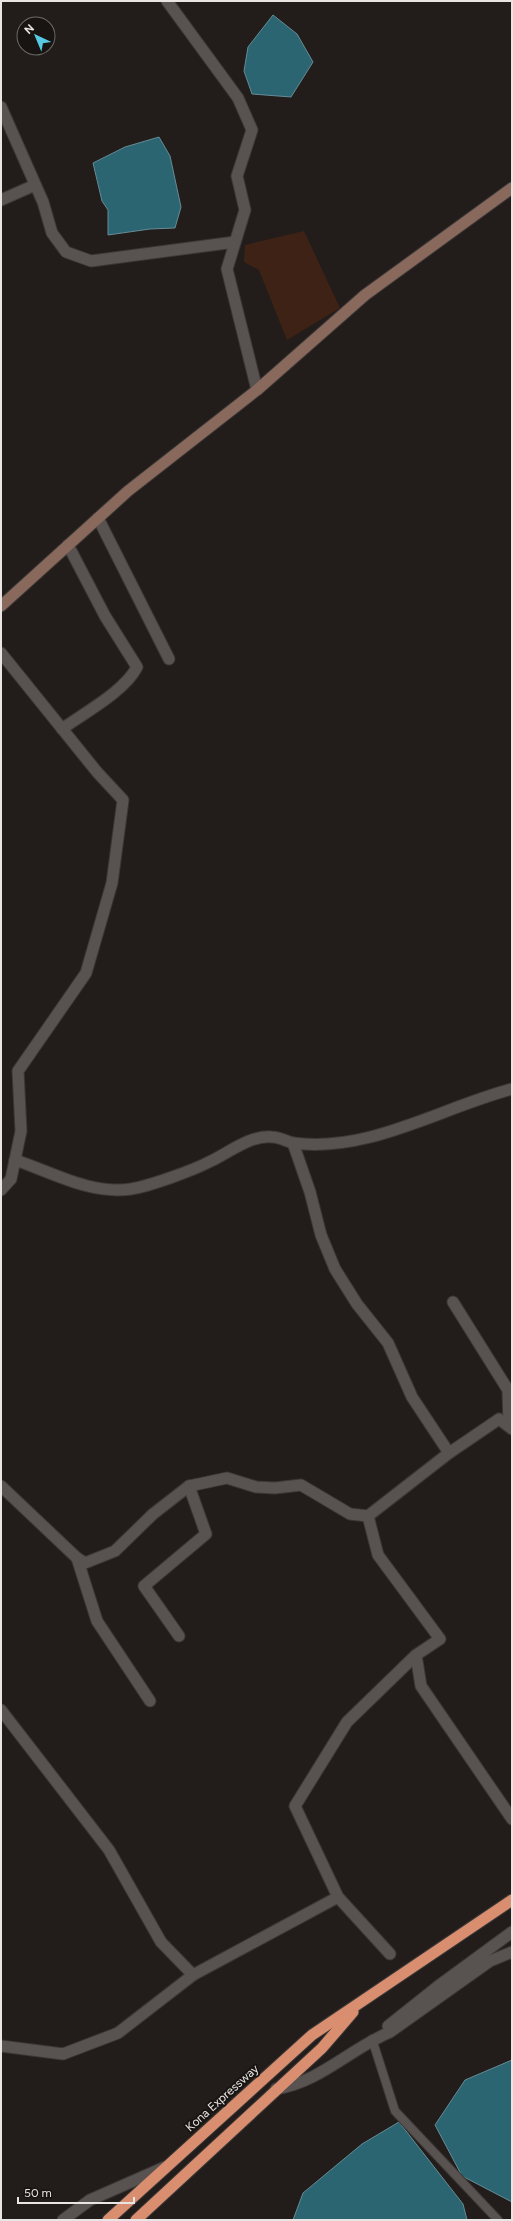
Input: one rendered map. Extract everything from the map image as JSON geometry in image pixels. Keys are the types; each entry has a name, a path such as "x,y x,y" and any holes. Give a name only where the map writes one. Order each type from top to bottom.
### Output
{"highway":[{"name":"Kona Expressway","path":"108,2220 312,2035 512,1900"},
{"name":"Kona Expressway","path":"136,2220 322,2048 361,2003"}],"main road":[{"path":"1,606 128,491 257,390 365,295 412,259 512,188"}],"street":[{"path":"167,1 238,98 252,130 237,176 245,210 227,269 257,390"},
{"path":"1,107 35,185 52,232 66,252 91,261 235,242"},
{"path":"1,200 35,185"},
{"path":"98,518 169,659"},
{"path":"62,728 120,687 132,677 137,667 105,616 68,545"},
{"path":"1,652 97,772 123,800 112,883 86,973 18,1071 21,1131 11,1179 1,1190"},
{"path":"15,1160 45,1169 70,1182 94,1188 131,1189 210,1162 250,1140 272,1137 293,1143 315,1146 362,1138 420,1122 488,1095 512,1089"},
{"path":"293,1143 310,1192 321,1235 334,1269 357,1304 388,1343 412,1397 449,1453"},
{"path":"453,1302 508,1390 510,1427"},
{"path":"1,1486 77,1558 85,1563 115,1551 153,1514 189,1486 227,1478 256,1487 275,1488 301,1485 350,1514 368,1516 449,1453 499,1419 510,1427"},
{"path":"179,1636 144,1586 206,1534 189,1486"},
{"path":"368,1516 378,1555 440,1639 416,1655 347,1722 295,1806 338,1897 390,1954"},
{"path":"77,1558 97,1621 150,1701"},
{"path":"416,1655 421,1686 512,1819"},
{"path":"1,1710 109,1850 161,1942 193,1975"},
{"path":"1,2046 63,2054 118,2033 193,1975 338,1897"},
{"path":"276,2089 295,2086 317,2075 372,2039 437,1987 512,1932"},
{"path":"372,2039 390,2032 490,1962 512,1952"},
{"path":"63,2220 90,2200 167,2166"}],"lane":[{"path":"372,2039 395,2111 498,2220"},
{"path":"143,2220 151,2206"}],"shaded area":[{"path":"304,231 340,308 287,340 259,270 244,262 245,245"}],"water":[{"path":"273,15 297,34 313,62 291,97 252,94 244,71 248,47"},
{"path":"159,137 170,156 181,207 175,228 150,229 108,235 108,210 102,201 93,163 125,147"},
{"path":"512,2060 512,2202 462,2176 435,2125 465,2080"},
{"path":"399,2122 463,2204 467,2220 293,2220 303,2193 362,2144"}]}
